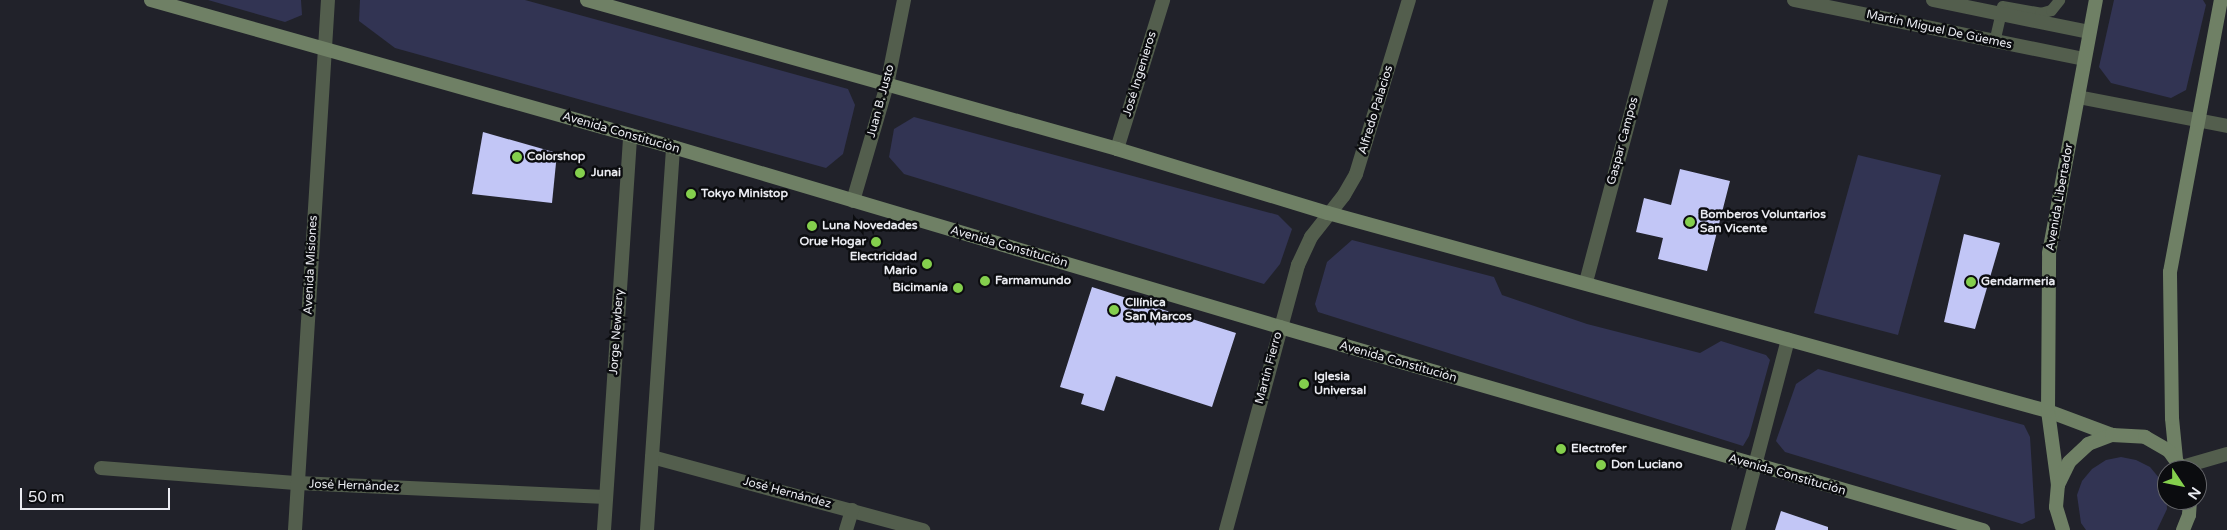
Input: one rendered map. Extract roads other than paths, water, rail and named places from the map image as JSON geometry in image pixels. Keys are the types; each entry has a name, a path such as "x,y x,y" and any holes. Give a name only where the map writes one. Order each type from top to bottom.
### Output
{"main road":[{"name":"Avenida Constitución","path":"151,0 323,50 673,147 1755,466 1983,530"},
{"path":"586,0 1117,149 1328,213 1586,282 2048,411 2112,435 2145,437 2174,460"},
{"name":"Avenida Libertador","path":"2058,486 2048,411 2049,253 2096,0"},
{"path":"2179,460 2172,418 2170,272 2196,120 2221,0"},
{"path":"2063,530 2056,507 2058,486 2069,462 2088,444 2112,435"},
{"path":"2183,530 2189,510"},
{"path":"2189,515 2193,530"}],"street":[{"name":"Avenida Misiones","path":"295,530 323,50 328,0"},
{"name":"Juan B. Justo","path":"853,201 887,85 904,0"},
{"name":"José Ingenieros","path":"1117,149 1163,0"},
{"name":"Alfredo Palacios","path":"1328,213 1344,195 1356,174 1409,0"},
{"name":"Gaspar Campos","path":"1586,282 1661,0"},
{"name":"Martín Miguel De Güemes","path":"1794,0 2084,59"},
{"path":"1933,0 2001,7 2089,32"},
{"path":"2078,97 2226,126"},
{"name":"Jorge Newbery","path":"604,530 630,135"},
{"path":"647,530 673,147"},
{"name":"Martín Fierro","path":"1226,530 1298,265 1311,237 1328,213"},
{"path":"1738,530 1788,339"},
{"path":"2201,460 2227,454"},
{"name":"José Hernández","path":"652,457 923,530"},
{"name":"José Hernández","path":"101,468 298,483 606,497"},
{"path":"846,530 852,510"}],"lane":[{"path":"1994,42 2001,7 2040,14 2051,10 2059,0"}],"place":[{"name":"Colorshop","path":"517,157"},
{"name":"Junai","path":"580,173"},
{"name":"Tokyo Ministop","path":"691,194"},
{"name":"Bomberos Voluntarios San Vicente","path":"1690,222"},
{"name":"Luna Novedades","path":"812,226"},
{"name":"Orue Hogar","path":"876,242"},
{"name":"Electricidad Mario","path":"927,264"},
{"name":"Farmamundo","path":"985,281"},
{"name":"Gendarmeria","path":"1971,282"},
{"name":"Bicimanía","path":"958,288"},
{"name":"Cllínica San Marcos","path":"1114,310"},
{"name":"Iglesia Universal","path":"1304,384"},
{"name":"Electrofer","path":"1561,449"},
{"name":"Don Luciano","path":"1601,465"}]}
